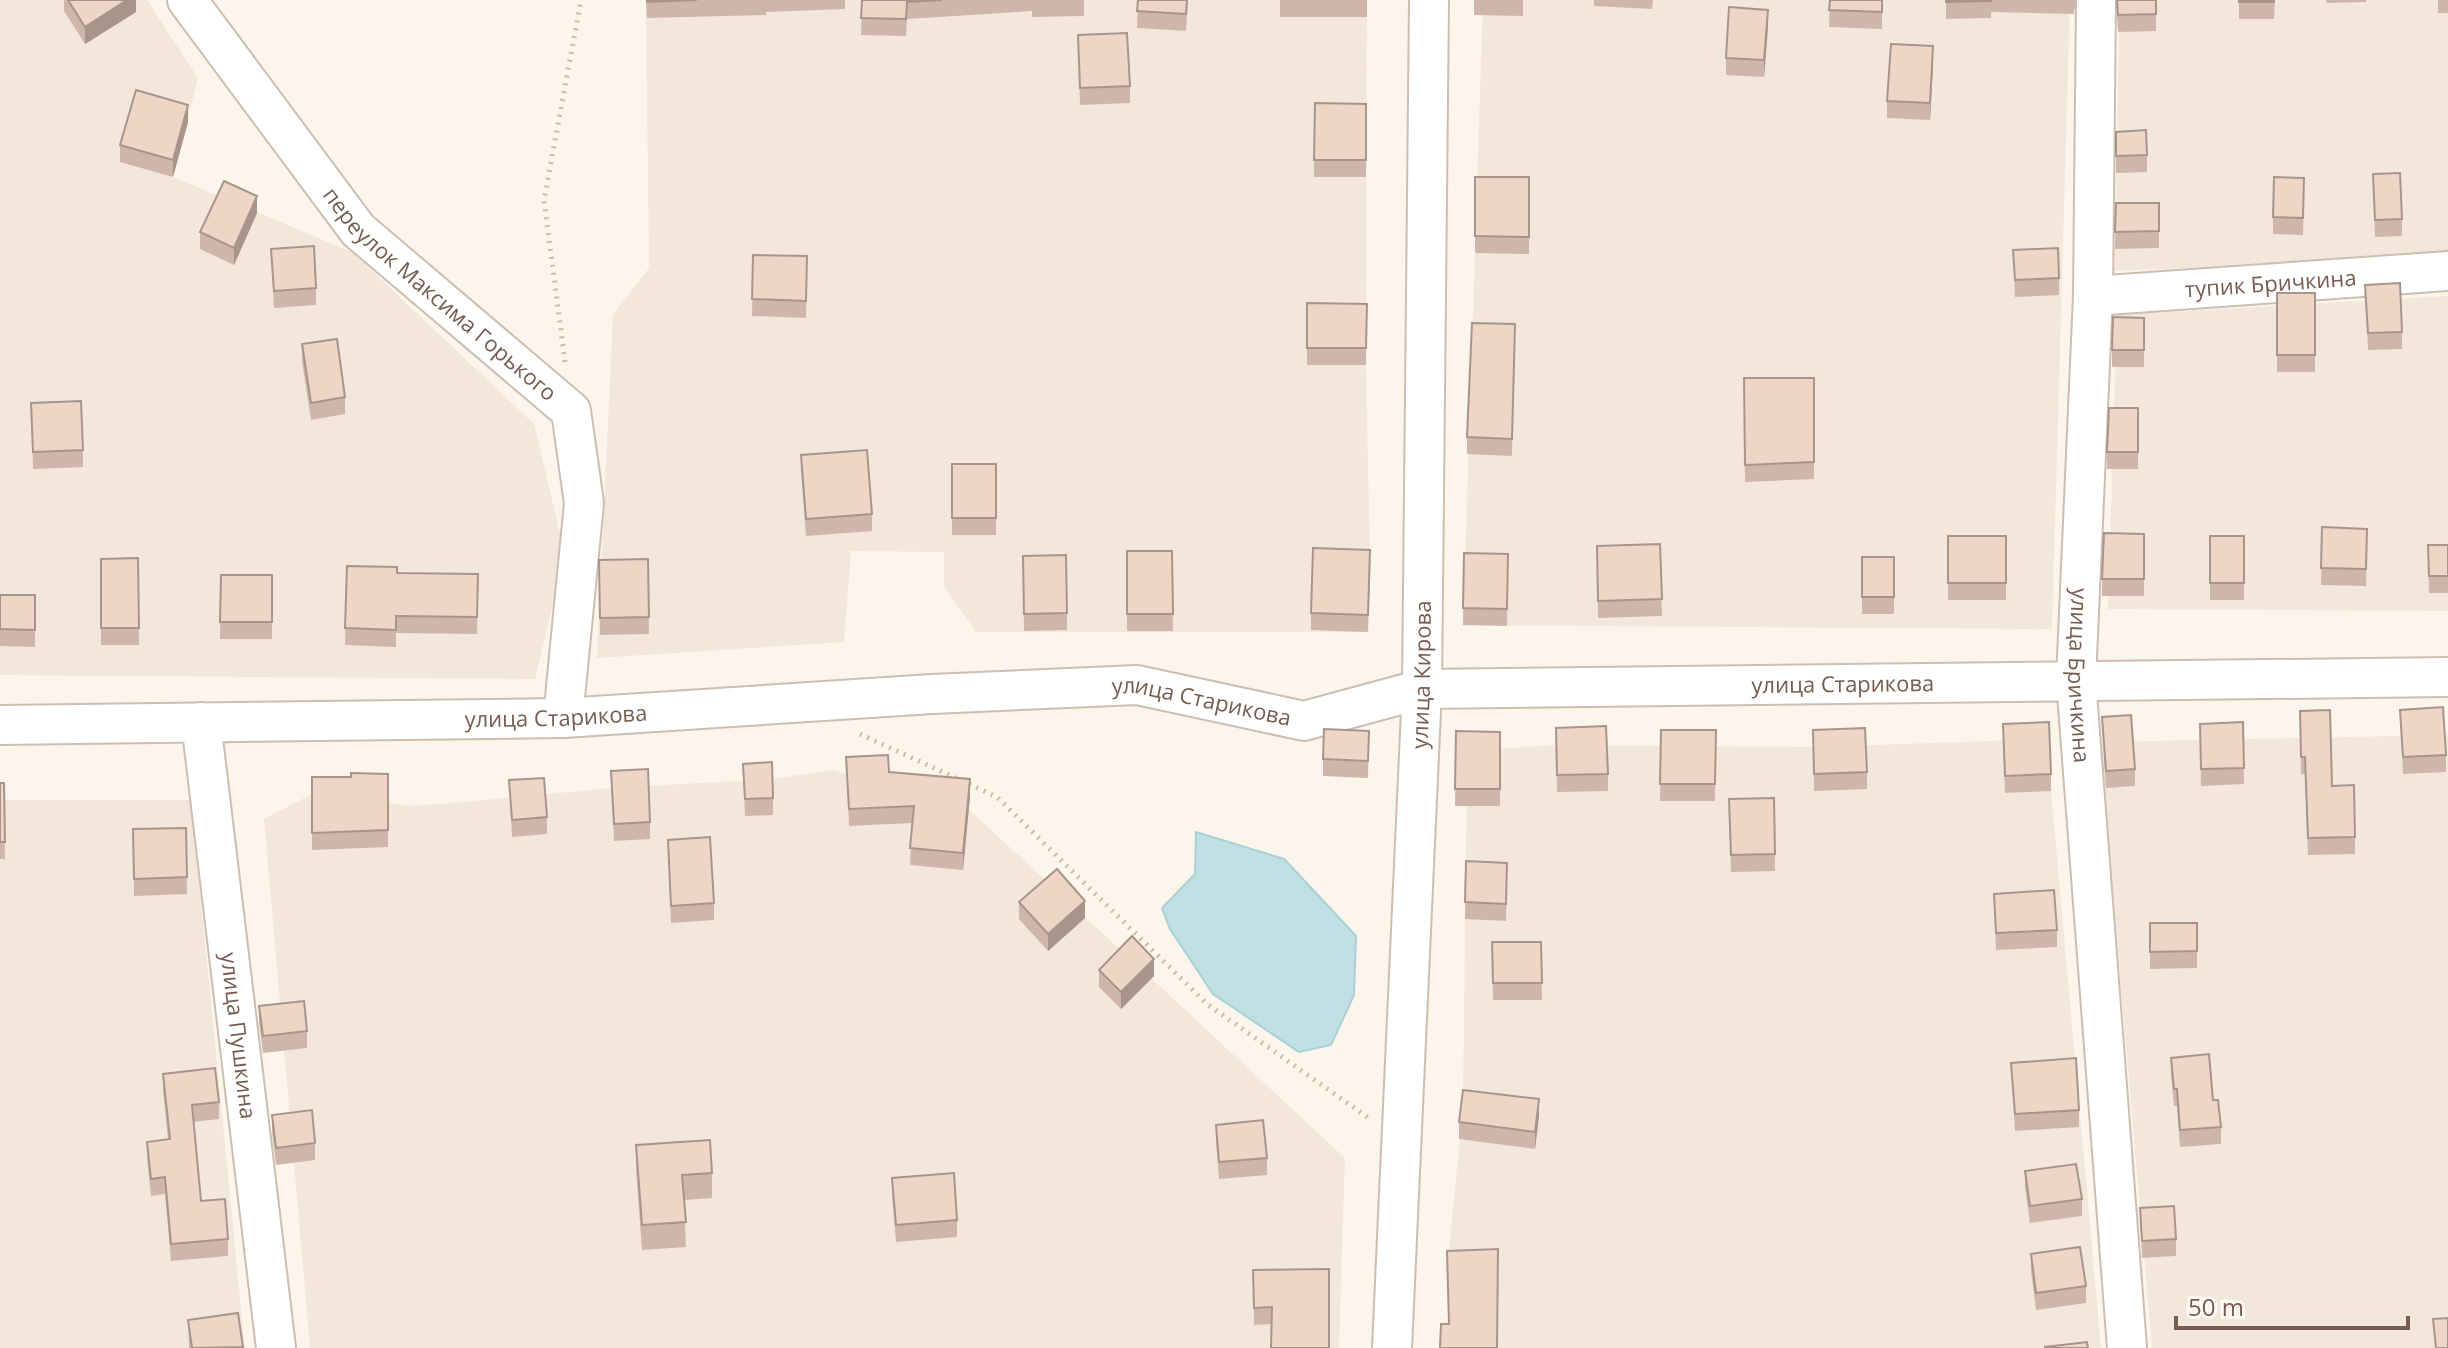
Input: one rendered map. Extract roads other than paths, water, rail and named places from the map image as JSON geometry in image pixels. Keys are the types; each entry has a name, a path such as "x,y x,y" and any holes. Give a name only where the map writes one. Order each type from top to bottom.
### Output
{"street":[{"name":"переулок Максима Горького","path":"187,0 358,230 571,411 584,503 563,718"},
{"name":"улица Кирова","path":"1392,1348 1422,689 1429,0"},
{"name":"улица Бричкина","path":"2096,0 2093,296 2076,680 2127,1348"},
{"name":"тупик Бричкина","path":"2093,296 2448,271"},
{"name":"улица Старикова","path":"0,725 563,718 932,694 1137,685 1304,721 1422,689 2448,677"},
{"name":"улица Пушкина","path":"201,722 276,1348"}],"water":[{"path":"1196,832 1284,859 1356,936 1354,995 1331,1045 1299,1052 1213,994 1170,929 1162,908 1195,874"}]}
